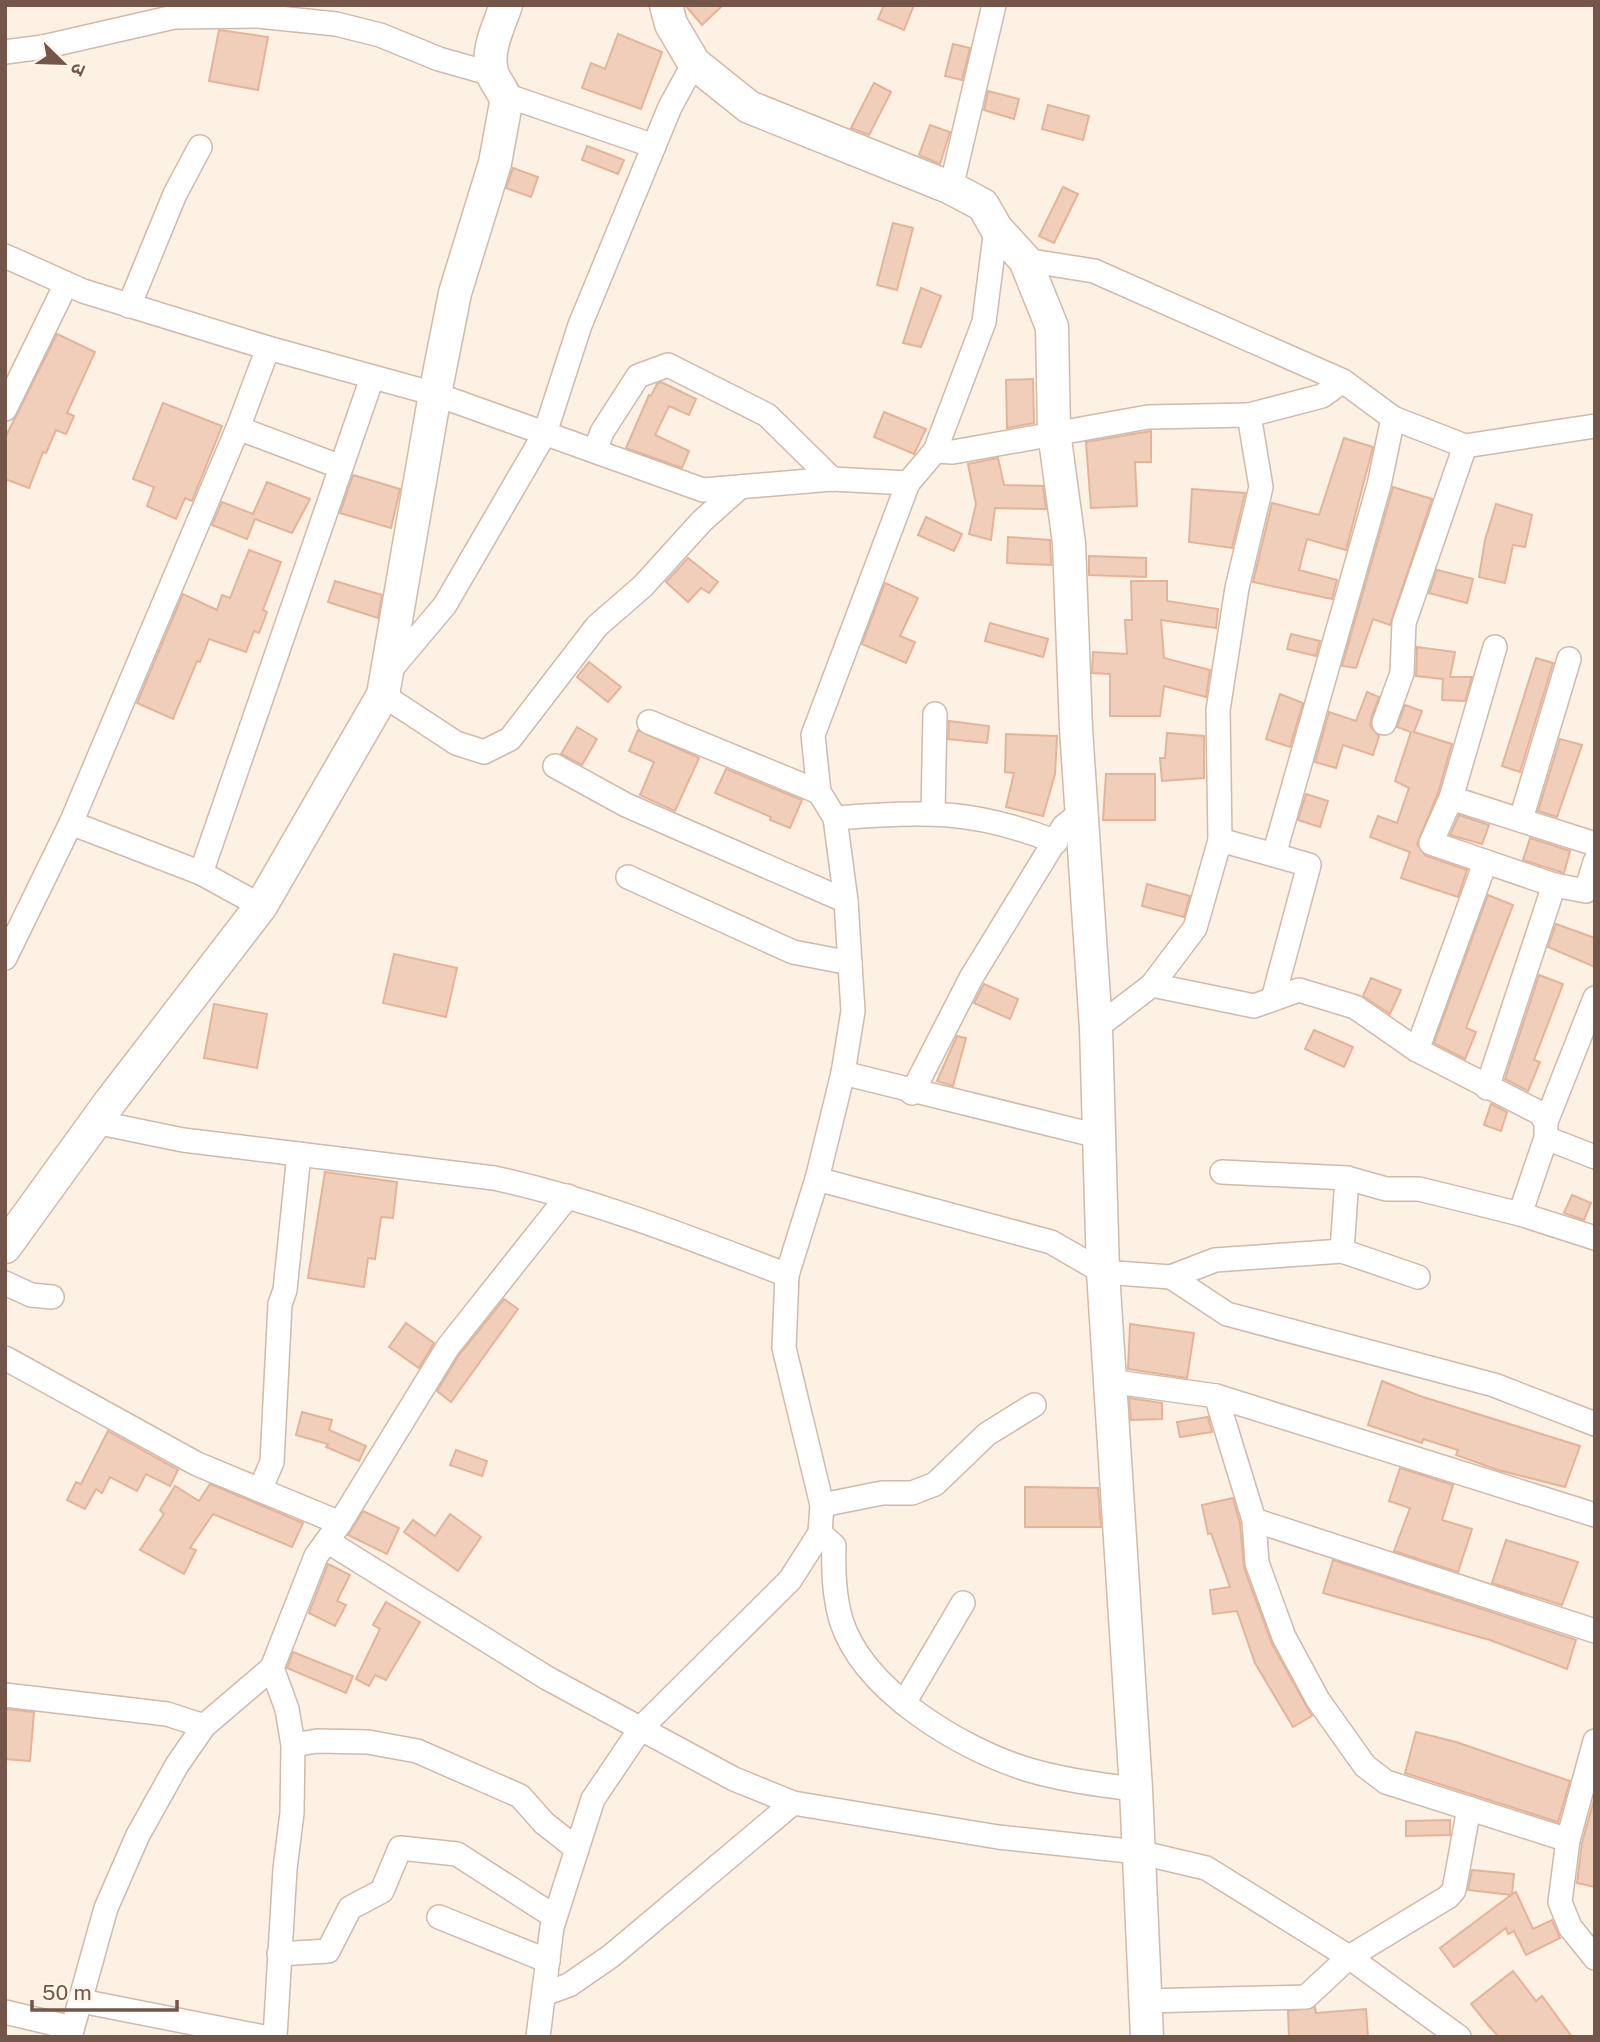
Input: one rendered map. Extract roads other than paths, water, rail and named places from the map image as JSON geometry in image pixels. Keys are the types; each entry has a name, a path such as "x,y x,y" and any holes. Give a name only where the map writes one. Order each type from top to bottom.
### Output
{"main road":[{"path":"5,1247 95,1122 261,906 385,685 435,394 456,293 495,163 499,85 490,53 506,5"},
{"path":"666,5 671,24 694,63 750,107 951,188 983,205 996,228 1025,260 1052,327 1054,432 1069,543 1096,1028 1103,1272 1136,1789 1147,2037"}],"street":[{"path":"951,188 994,5"},
{"path":"5,52 43,47 174,17 258,16 336,24 380,35 654,146"},
{"path":"694,63 670,107 580,325 545,433 445,605 385,685 456,743 484,752 510,739 597,626 643,586 702,521 740,487"},
{"path":"129,306 174,194 200,147"},
{"path":"538,2037 555,1917 593,1799 641,1728 790,1580 820,1533 822,1506 784,1348 787,1275 817,1179 843,1073 853,1011 846,901 835,818 819,792 813,735 908,483 935,451 984,321 996,228"},
{"path":"5,256 66,284 129,306 435,394 704,490 832,479 908,483"},
{"path":"1025,260 1094,271 1343,381 1393,418 1465,446 1595,426"},
{"path":"5,409 66,284"},
{"path":"5,958 71,823 238,428 268,348"},
{"path":"594,451 638,376 668,365 767,415 832,479"},
{"path":"201,873 372,377"},
{"path":"935,451 953,452 1148,417 1249,415 1322,396 1343,381"},
{"path":"1096,1028 1152,985 1195,928 1220,840 1217,710 1237,588 1261,488 1249,415"},
{"path":"1273,855 1380,485 1393,418"},
{"path":"238,428 341,467"},
{"path":"1384,723 1402,673 1404,623 1465,446"},
{"path":"1494,647 1451,798 1431,843 1554,885 1586,891 1595,862"},
{"path":"1521,819 1569,659"},
{"path":"933,812 935,714"},
{"path":"649,722 819,792"},
{"path":"555,766 626,805 846,901"},
{"path":"1451,798 1595,844"},
{"path":"835,818 933,812 981,817 1056,842"},
{"path":"912,1093 971,978 1064,826 1082,812"},
{"path":"71,823 201,873 261,906"},
{"path":"1220,840 1309,865 1273,999"},
{"path":"1417,1050 1485,863"},
{"path":"628,877 793,952 850,963"},
{"path":"1486,1088 1554,885"},
{"path":"1152,985 1254,1006 1299,990 1355,1007 1417,1050 1486,1088 1540,1113 1546,1130 1595,1157"},
{"path":"1520,1214 1546,1130 1595,998"},
{"path":"843,1073 912,1093 1098,1136"},
{"path":"95,1122 183,1140 494,1178 630,1215 787,1275"},
{"path":"260,1490 272,1462 280,1304 285,1290 299,1154"},
{"path":"1222,1172 1348,1178 1386,1189 1419,1189 1520,1214 1595,1237"},
{"path":"1342,1251 1348,1178"},
{"path":"817,1179 1051,1242 1103,1272 1171,1277 1215,1259 1342,1251 1418,1277"},
{"path":"5,2012 71,2032 106,1908 138,1835 177,1765 204,1726 272,1668 316,1556 334,1532 448,1347 568,1196"},
{"path":"1171,1277 1227,1314 1493,1385 1595,1424"},
{"path":"5,1283 25,1294 52,1297"},
{"path":"5,1358 197,1464 260,1490 334,1532 547,1678 734,1779 793,1802 998,1837 1138,1852 1206,1868 1349,1957 1459,2037"},
{"path":"1109,1381 1216,1396 1595,1515"},
{"path":"1216,1396 1254,1520 1257,1563 1284,1637 1318,1700 1365,1766 1386,1782 1568,1840"},
{"path":"822,1506 882,1493 912,1493 935,1484 987,1434 1034,1405"},
{"path":"1254,1520 1595,1631"},
{"path":"820,1533 834,1546 833,1576 841,1621 867,1668 904,1703 967,1745 1025,1769 1076,1782 1136,1789"},
{"path":"904,1703 963,1603"},
{"path":"272,1668 287,1709 293,1745 292,1813 279,1954 275,2037"},
{"path":"5,1695 167,1714 204,1726"},
{"path":"293,1745 317,1741 368,1742 417,1751 520,1796 544,1823 577,1849"},
{"path":"1595,1741 1568,1840 1560,1902 1570,1927 1595,1958"},
{"path":"544,1994 569,1985 611,1956 793,1802"},
{"path":"1145,2001 1306,1997 1349,1957 1448,1897 1454,1889 1469,1808"},
{"path":"279,1954 328,1951 350,1908 382,1891 401,1848 457,1854 555,1917"},
{"path":"439,1917 548,1961"},
{"path":"81,2001 264,2037"}]}
